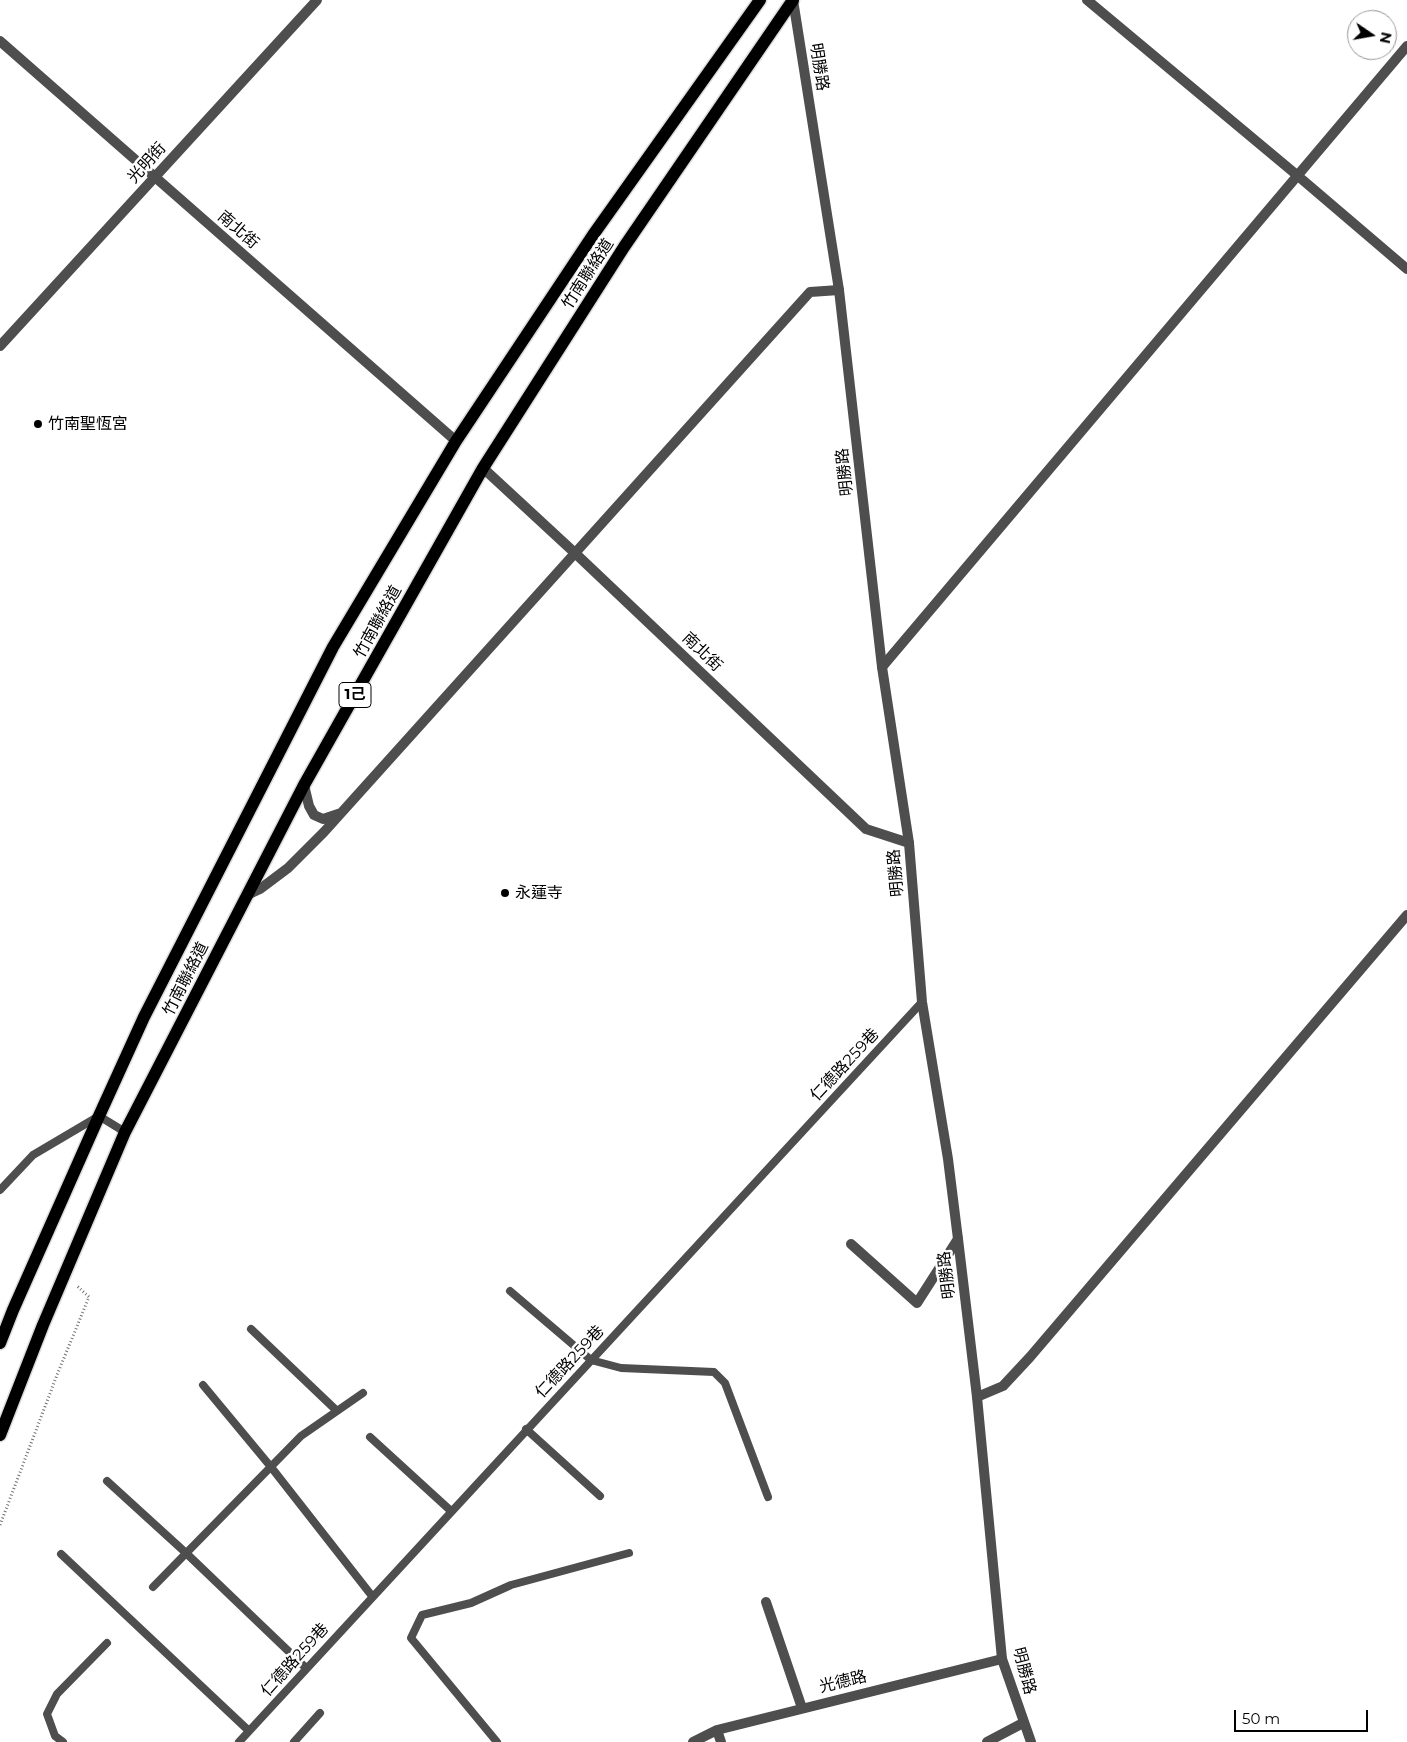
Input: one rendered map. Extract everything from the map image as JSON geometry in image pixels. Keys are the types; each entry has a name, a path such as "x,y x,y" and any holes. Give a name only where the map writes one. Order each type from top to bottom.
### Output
{"main road":[{"name":"竹南聯絡道","path":"0,1344 13,1310 144,1017 332,648 456,441 593,235 760,0"},
{"name":"竹南聯絡道","path":"0,1435 64,1275 125,1132 304,785 483,468 624,247 793,0"}],"street":[{"name":"光明街","path":"0,346 316,0"},
{"name":"明勝路","path":"793,0 839,290 882,667 909,843 922,1002 948,1159 958,1239 977,1397 1002,1659 1031,1742"},
{"path":"1086,0 1407,269"},
{"name":"南北街","path":"0,41 456,441"},
{"path":"882,667 1407,46"},
{"path":"247,895 260,889 288,868 342,812 810,292 839,290"},
{"name":"南北街","path":"483,468 866,829 909,843"},
{"path":"304,785 309,806 314,815 323,819 342,812"},
{"path":"977,1397 1003,1386 1030,1357 1407,915"},
{"path":"851,1244 917,1303 958,1239"},
{"path":"766,1602 802,1708"},
{"name":"光德路","path":"693,1742 717,1730 1002,1659"},
{"path":"987,1742 1023,1723"},
{"path":"717,1730 721,1742"}],"lane":[{"name":"仁德路259巷","path":"239,1742 922,1002"},
{"path":"0,1190 33,1155 99,1116 125,1132"},
{"path":"510,1290 591,1360 621,1368 714,1372 725,1383 768,1496"},
{"path":"251,1329 337,1411"},
{"path":"203,1385 271,1467 372,1596"},
{"path":"153,1586 301,1436 364,1393"},
{"path":"526,1430 600,1496"},
{"path":"370,1437 451,1511"},
{"path":"107,1481 186,1553 306,1668"},
{"path":"497,1742 411,1638 422,1616 471,1603 512,1585 629,1553"},
{"path":"61,1554 249,1731"},
{"path":"63,1742 55,1736 46,1714 56,1694 107,1642"},
{"path":"294,1742 320,1713"}],"path":[{"path":"0,1525 90,1297 64,1275"}],"place":[{"name":"竹南聖恆宮","path":"38,424"},
{"name":"永蓮寺","path":"505,893"}]}
